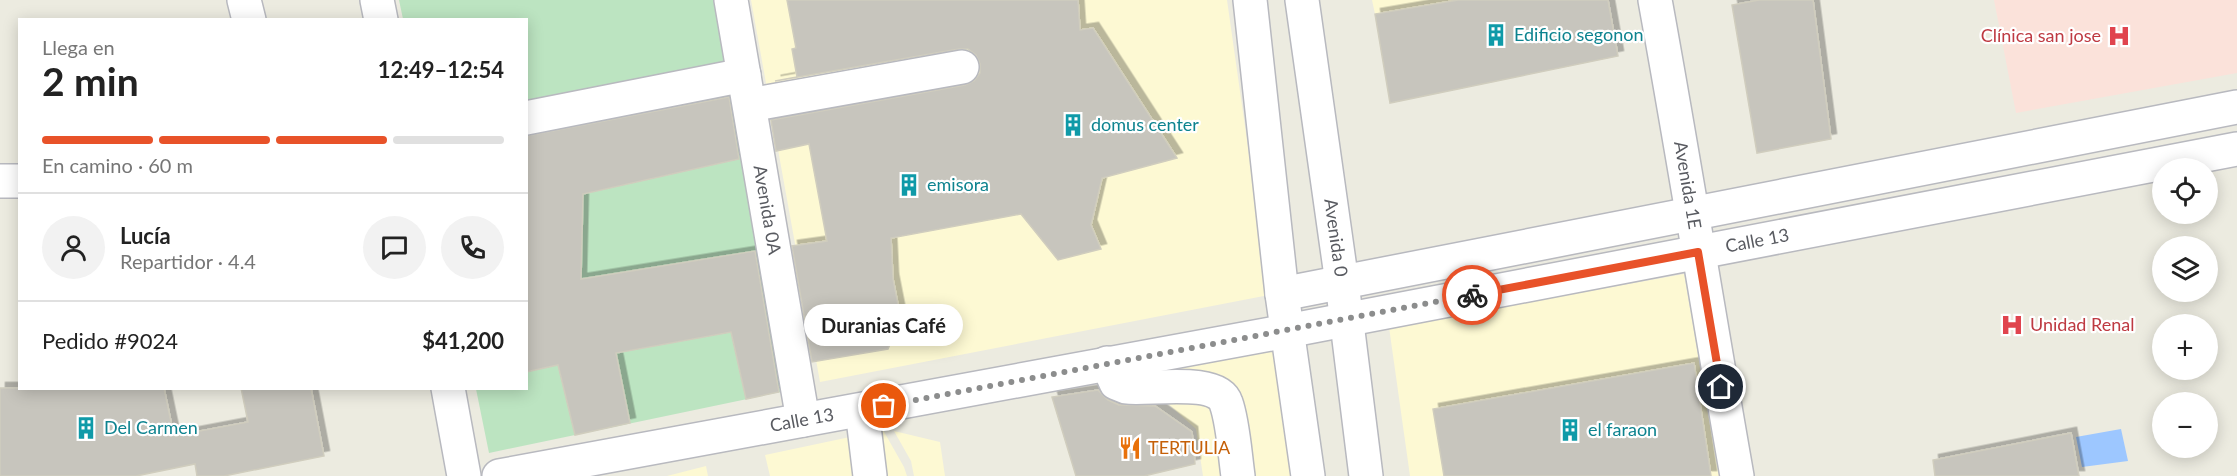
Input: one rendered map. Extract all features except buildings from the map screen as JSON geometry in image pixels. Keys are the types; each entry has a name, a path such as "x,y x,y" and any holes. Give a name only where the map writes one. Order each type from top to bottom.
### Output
{"street":[{"path":"244,0 248,18"},
{"path":"377,0 381,18"},
{"name":"Avenida 0A","path":"731,0 803,420"},
{"path":"1250,0 1282,294 1308,476"},
{"name":"Avenida 0","path":"1302,0 1347,319 1366,476"},
{"name":"Avenida 1E","path":"1655,0 1694,213 1698,252 1737,476"},
{"path":"528,118 747,90 962,67"},
{"path":"1282,294 2237,107"},
{"name":"Calle 13","path":"499,476 1287,331 2237,149"},
{"path":"0,181 18,181"},
{"path":"1107,363 1116,383 1126,387 1202,387 1216,391 1226,401 1238,476"},
{"path":"448,390 464,476"},
{"path":"862,410 870,476"}],"shaded area":[{"path":"751,0 1227,0 1269,295 820,382"},
{"path":"1372,0 1458,0 1375,14"},
{"name":"Clínica san jose","path":"1994,0 2237,0 2237,73 2016,113"},
{"path":"1684,274 1719,476 1410,476 1389,327"},
{"path":"1274,335 1297,476 1203,476 1196,429 1122,362"},
{"path":"883,430 907,476 770,476 765,455"},
{"path":"894,431 940,442 945,476 914,476 911,461"},
{"path":"706,466 708,476 667,476"}],"green space":[{"path":"399,0 715,0 727,69 528,108 528,18 403,18"},
{"path":"742,88 790,390 489,453 476,390 528,390 528,132"}],"water":[{"path":"2121,429 2128,461 2082,467 2076,437"}],"way so far":[{"path":"884,406 1472,295"}],"place":[{"name":"Edificio segonon","path":"1496,35"},
{"name":"Clínica san jose","path":"2119,36"},
{"name":"domus center","path":"1073,125"},
{"name":"emisora","path":"909,185"},
{"name":"Unidad Renal","path":"2012,325"},
{"name":"Duranias Café","path":"884,406"},
{"name":"Del Carmen","path":"86,428"},
{"name":"el faraon","path":"1570,430"},
{"name":"TERTULIA","path":"1130,448"}],"route":[{"path":"1472,295 1698,252 1721,387"}]}
